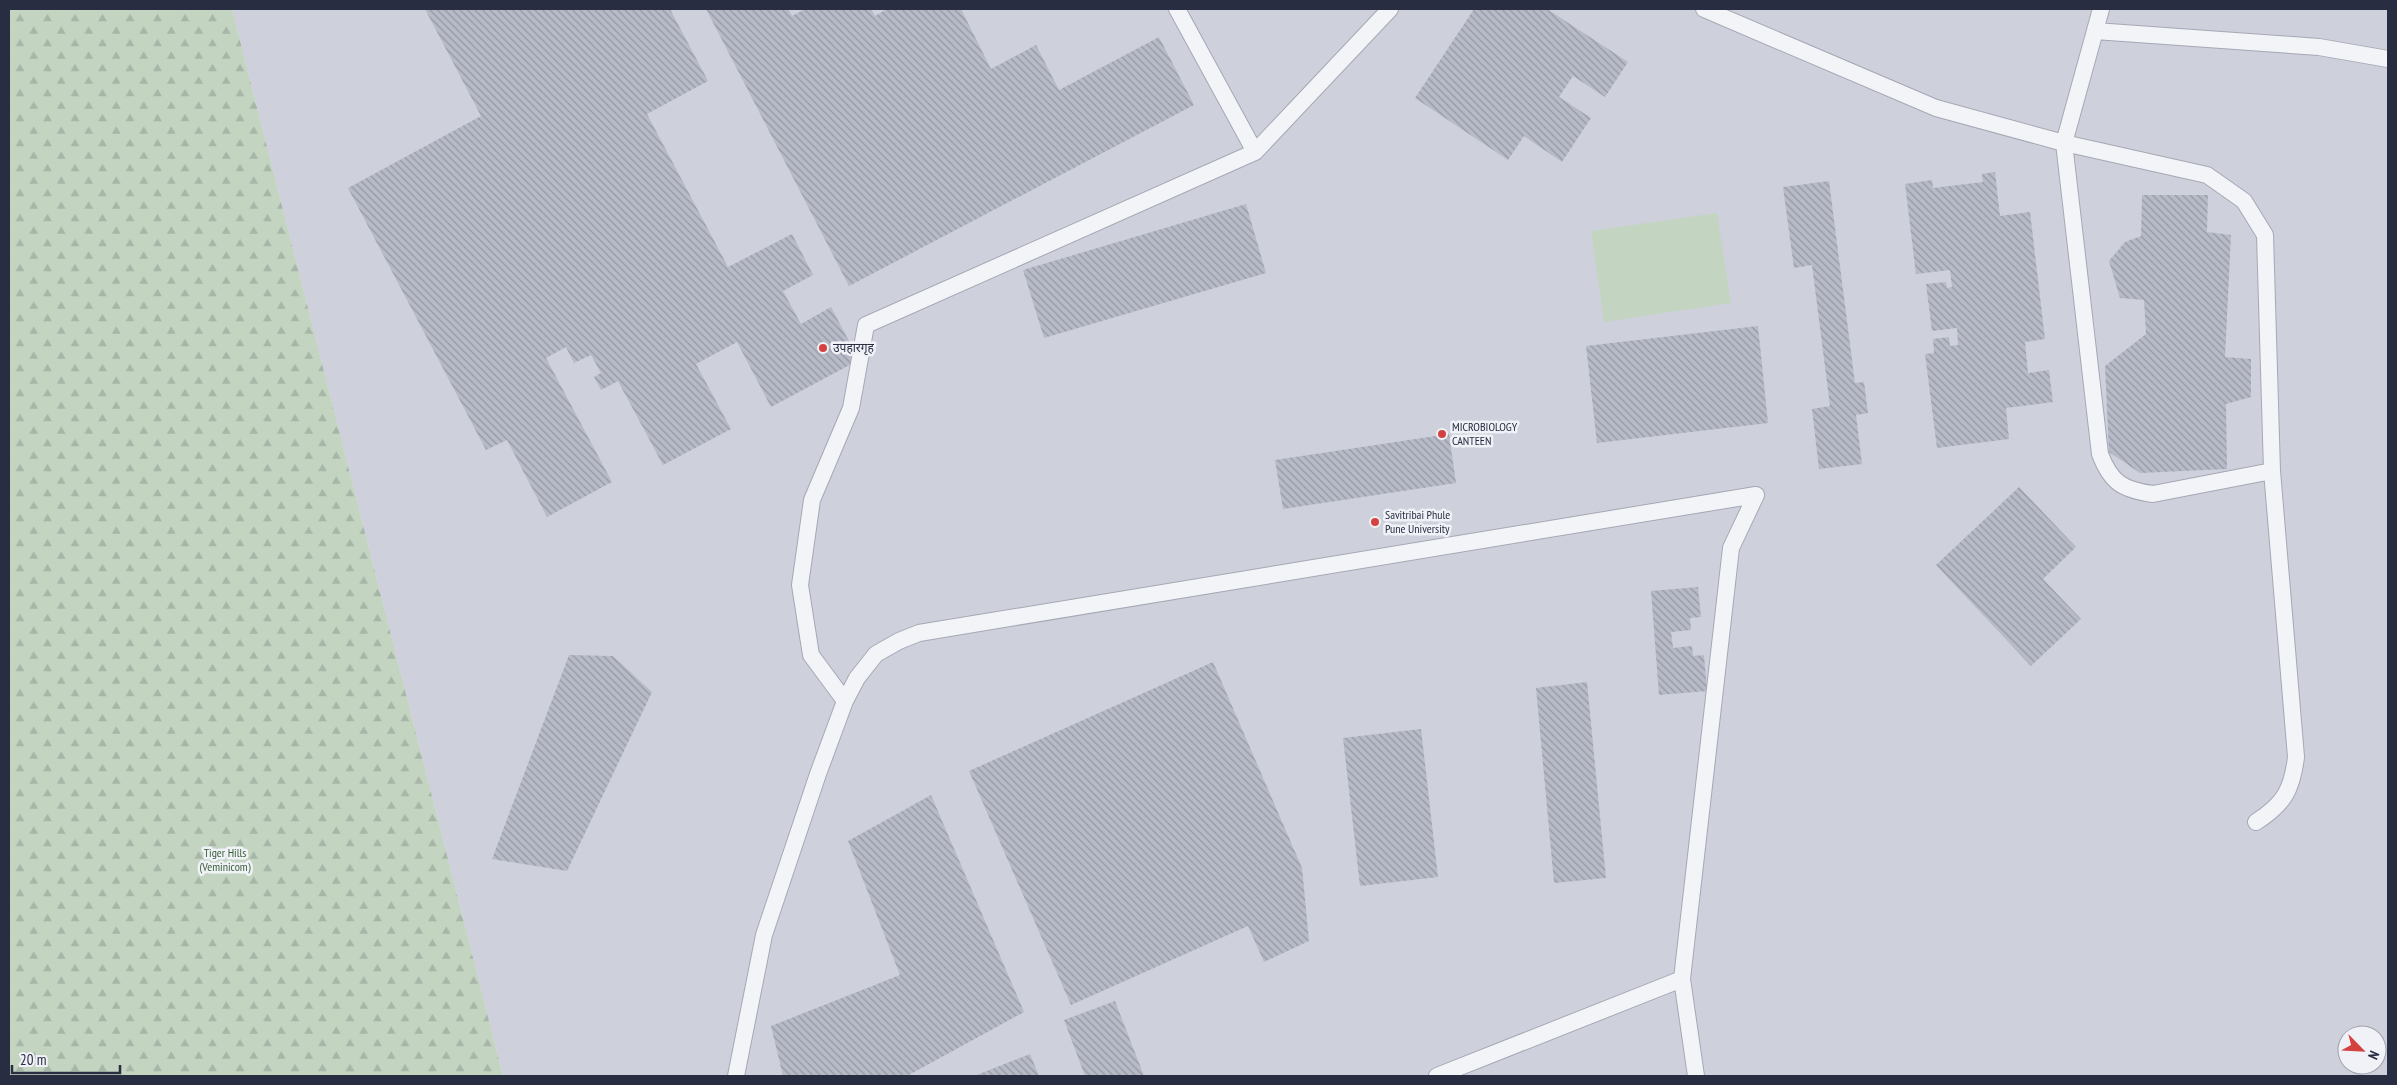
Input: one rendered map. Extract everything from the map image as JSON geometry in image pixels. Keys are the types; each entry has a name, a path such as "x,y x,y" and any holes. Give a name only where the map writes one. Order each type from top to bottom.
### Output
{"lane":[{"path":"1177,9 1255,152"},
{"path":"845,701 811,655 800,585 812,500 851,408 866,325 1255,152 1390,9"},
{"path":"1704,9 1936,108 2064,143 2207,175 2244,201 2264,234 2272,471 2296,757 2293,777 2285,796 2272,812 2256,822"},
{"path":"2101,9 2064,143 2100,454 2106,472 2118,484 2135,492 2153,494 2272,471"},
{"path":"2095,31 2319,47 2388,59"},
{"path":"736,1076 764,935 818,774 845,701 857,678 876,654 899,641 919,633 1756,495 1731,548 1682,979 1696,1076"},
{"path":"1437,1076 1682,979"}],"shaded area":[{"name":"Savitribai Phule Pune University","path":"232,9 2388,9 2388,1076 503,1076"}],"green space":[{"name":"Tiger Hills (Veminicom)","path":"9,9 232,9 503,1076 9,1076"},
{"path":"1717,213 1731,303 1604,322 1591,231"}],"building":[{"path":"425,9 670,9 708,81 647,114 728,267 792,234 813,275 783,291 801,324 831,307 859,360 771,407 737,342 696,364 731,429 663,465 618,381 601,390 594,377 601,373 591,355 574,363 566,347 546,358 612,482 547,517 507,440 486,450 348,188 481,116"},
{"path":"706,9 788,9 792,16 805,9 871,9 875,16 887,9 961,9 991,69 1036,45 1059,90 1159,37 1194,105 849,286"},
{"path":"1474,9 1547,9 1628,62 1605,97 1573,76 1559,97 1591,118 1562,162 1524,136 1508,160 1415,98"},
{"path":"1995,172 2000,216 2030,212 2045,339 2025,342 2028,373 2049,370 2053,402 2006,408 2009,439 1937,448 1925,354 1934,353 1933,339 1949,337 1950,346 1958,345 1957,328 1932,331 1926,284 1946,282 1947,288 1952,287 1950,270 1916,274 1905,184 1932,180 1933,188 1983,182 1982,174"},
{"path":"1829,181 1855,383 1864,382 1868,413 1856,415 1862,464 1819,469 1812,409 1830,406 1812,265 1794,268 1783,187"},
{"path":"2142,195 2208,195 2207,232 2231,235 2225,357 2251,359 2251,397 2226,404 2227,469 2140,473 2109,452 2105,366 2146,334 2144,300 2120,298 2109,261 2125,242 2141,236"},
{"path":"1246,204 1266,273 1044,338 1023,270"},
{"path":"1758,326 1768,423 1597,443 1586,346"},
{"path":"1449,434 1456,483 1283,509 1275,460"},
{"path":"2019,487 2076,547 2043,579 2081,619 2031,666 1936,565"},
{"path":"1698,587 1701,617 1690,618 1691,630 1671,632 1673,648 1692,646 1693,656 1704,655 1707,691 1659,695 1651,591"},
{"path":"569,655 613,656 652,692 567,871 492,859"},
{"path":"1213,662 1302,868 1309,941 1264,962 1248,926 1071,1005 969,771"},
{"path":"1587,682 1606,878 1554,883 1536,688"},
{"path":"1421,729 1438,877 1360,886 1343,738"},
{"path":"931,795 1024,1012 907,1076 783,1076 771,1026 900,975 848,841"},
{"path":"1115,1001 1144,1076 1085,1076 1064,1020"},
{"path":"1030,1054 1039,1076 974,1076"}],"place":[{"name":"उपहारगृह","path":"823,348"},
{"name":"MICROBIOLOGY CANTEEN","path":"1442,434"},
{"name":"Savitribai Phule Pune University","path":"1375,522"}]}
